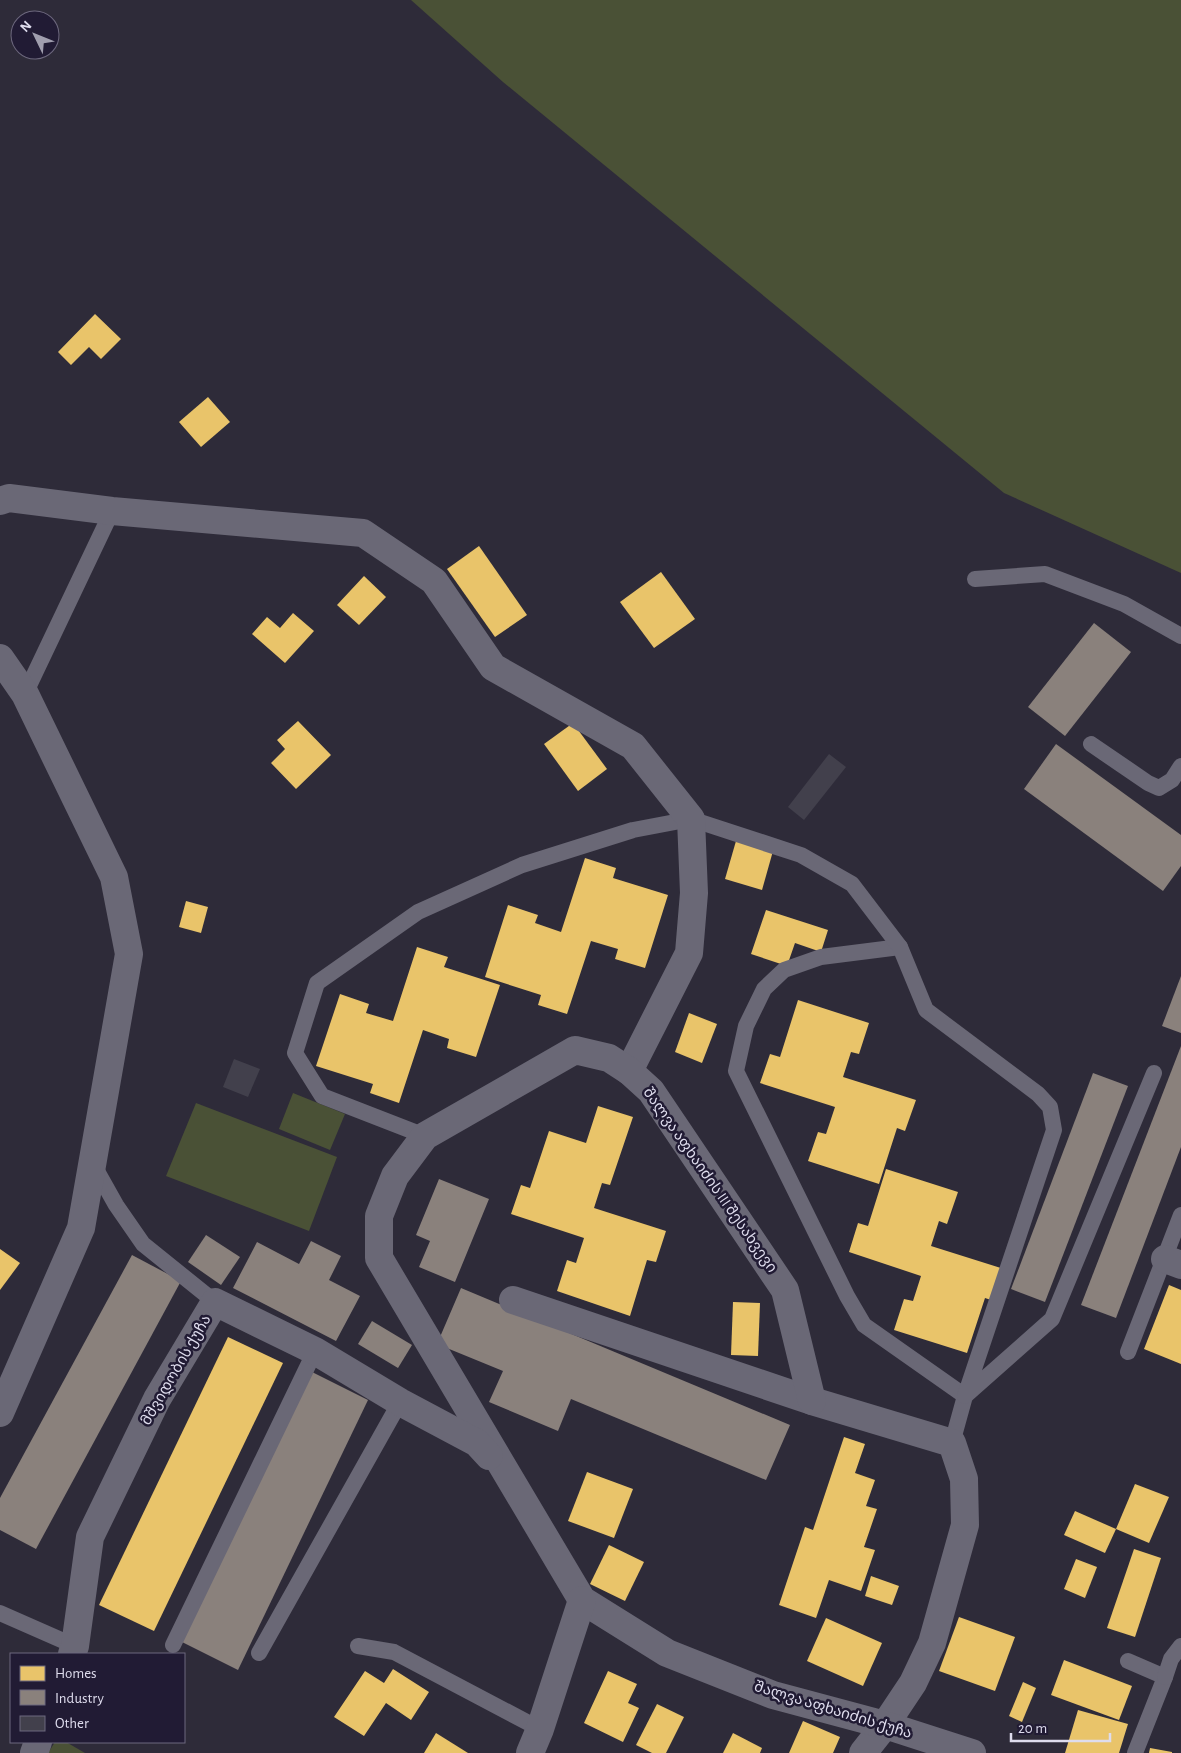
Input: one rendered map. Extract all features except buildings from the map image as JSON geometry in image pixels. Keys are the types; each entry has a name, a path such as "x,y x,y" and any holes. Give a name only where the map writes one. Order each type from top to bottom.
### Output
{"street":[{"path":"0,501 9,498 112,511 363,533 434,581 493,667 634,746 691,819 694,893 689,953 629,1071"},
{"path":"0,658 25,694 114,877 129,954 81,1228 0,1413"},
{"name":"შალვა აფხაიძის III შესახვევი","path":"511,1482 379,1258 379,1216 395,1176 425,1136 575,1050 609,1058 629,1071 651,1091 786,1290 812,1402"},
{"path":"513,1300 812,1402 952,1443 964,1479 965,1525 932,1644 913,1683 885,1725 863,1753"},
{"name":"მშვიდობის ქუჩა","path":"73,1650 90,1537 157,1398 215,1302 315,1351 400,1402 478,1443 511,1482"},
{"name":"შალვა აფხაიძის ქუჩა","path":"511,1482 582,1600 667,1653 774,1695 885,1725 972,1753"},
{"path":"535,1741 582,1600"}],"lane":[{"path":"25,694 112,511"},
{"path":"975,579 1045,574 1124,604 1181,636"},
{"path":"1091,744 1148,783 1159,788 1172,780 1181,766"},
{"path":"425,1136 322,1096 296,1053 317,983 418,912 522,865 633,830 691,819 801,855 852,884 900,947 926,1010 1038,1094 1050,1108 1054,1130 965,1396 952,1443"},
{"path":"900,947 821,956 784,970 764,989 746,1026 736,1071 847,1296 864,1325 965,1396"},
{"path":"965,1396 1052,1319 1154,1073"},
{"path":"93,1163 116,1205 143,1244 215,1302"},
{"path":"1128,1352 1173,1262 1181,1215"},
{"path":"173,1645 315,1351"},
{"path":"259,1653 400,1402"},
{"path":"0,1613 73,1650"},
{"path":"358,1646 394,1652 535,1741"},
{"path":"1135,1753 1171,1659 1181,1646"},
{"path":"1128,1660 1165,1677"}],"green space":[{"path":"411,0 1181,0 1181,573 1004,493 503,82"},
{"path":"293,1093 345,1114 330,1150 279,1129"},
{"path":"196,1103 337,1157 309,1231 166,1176"},
{"path":"54,1743 68,1743 85,1753 48,1753"}]}
